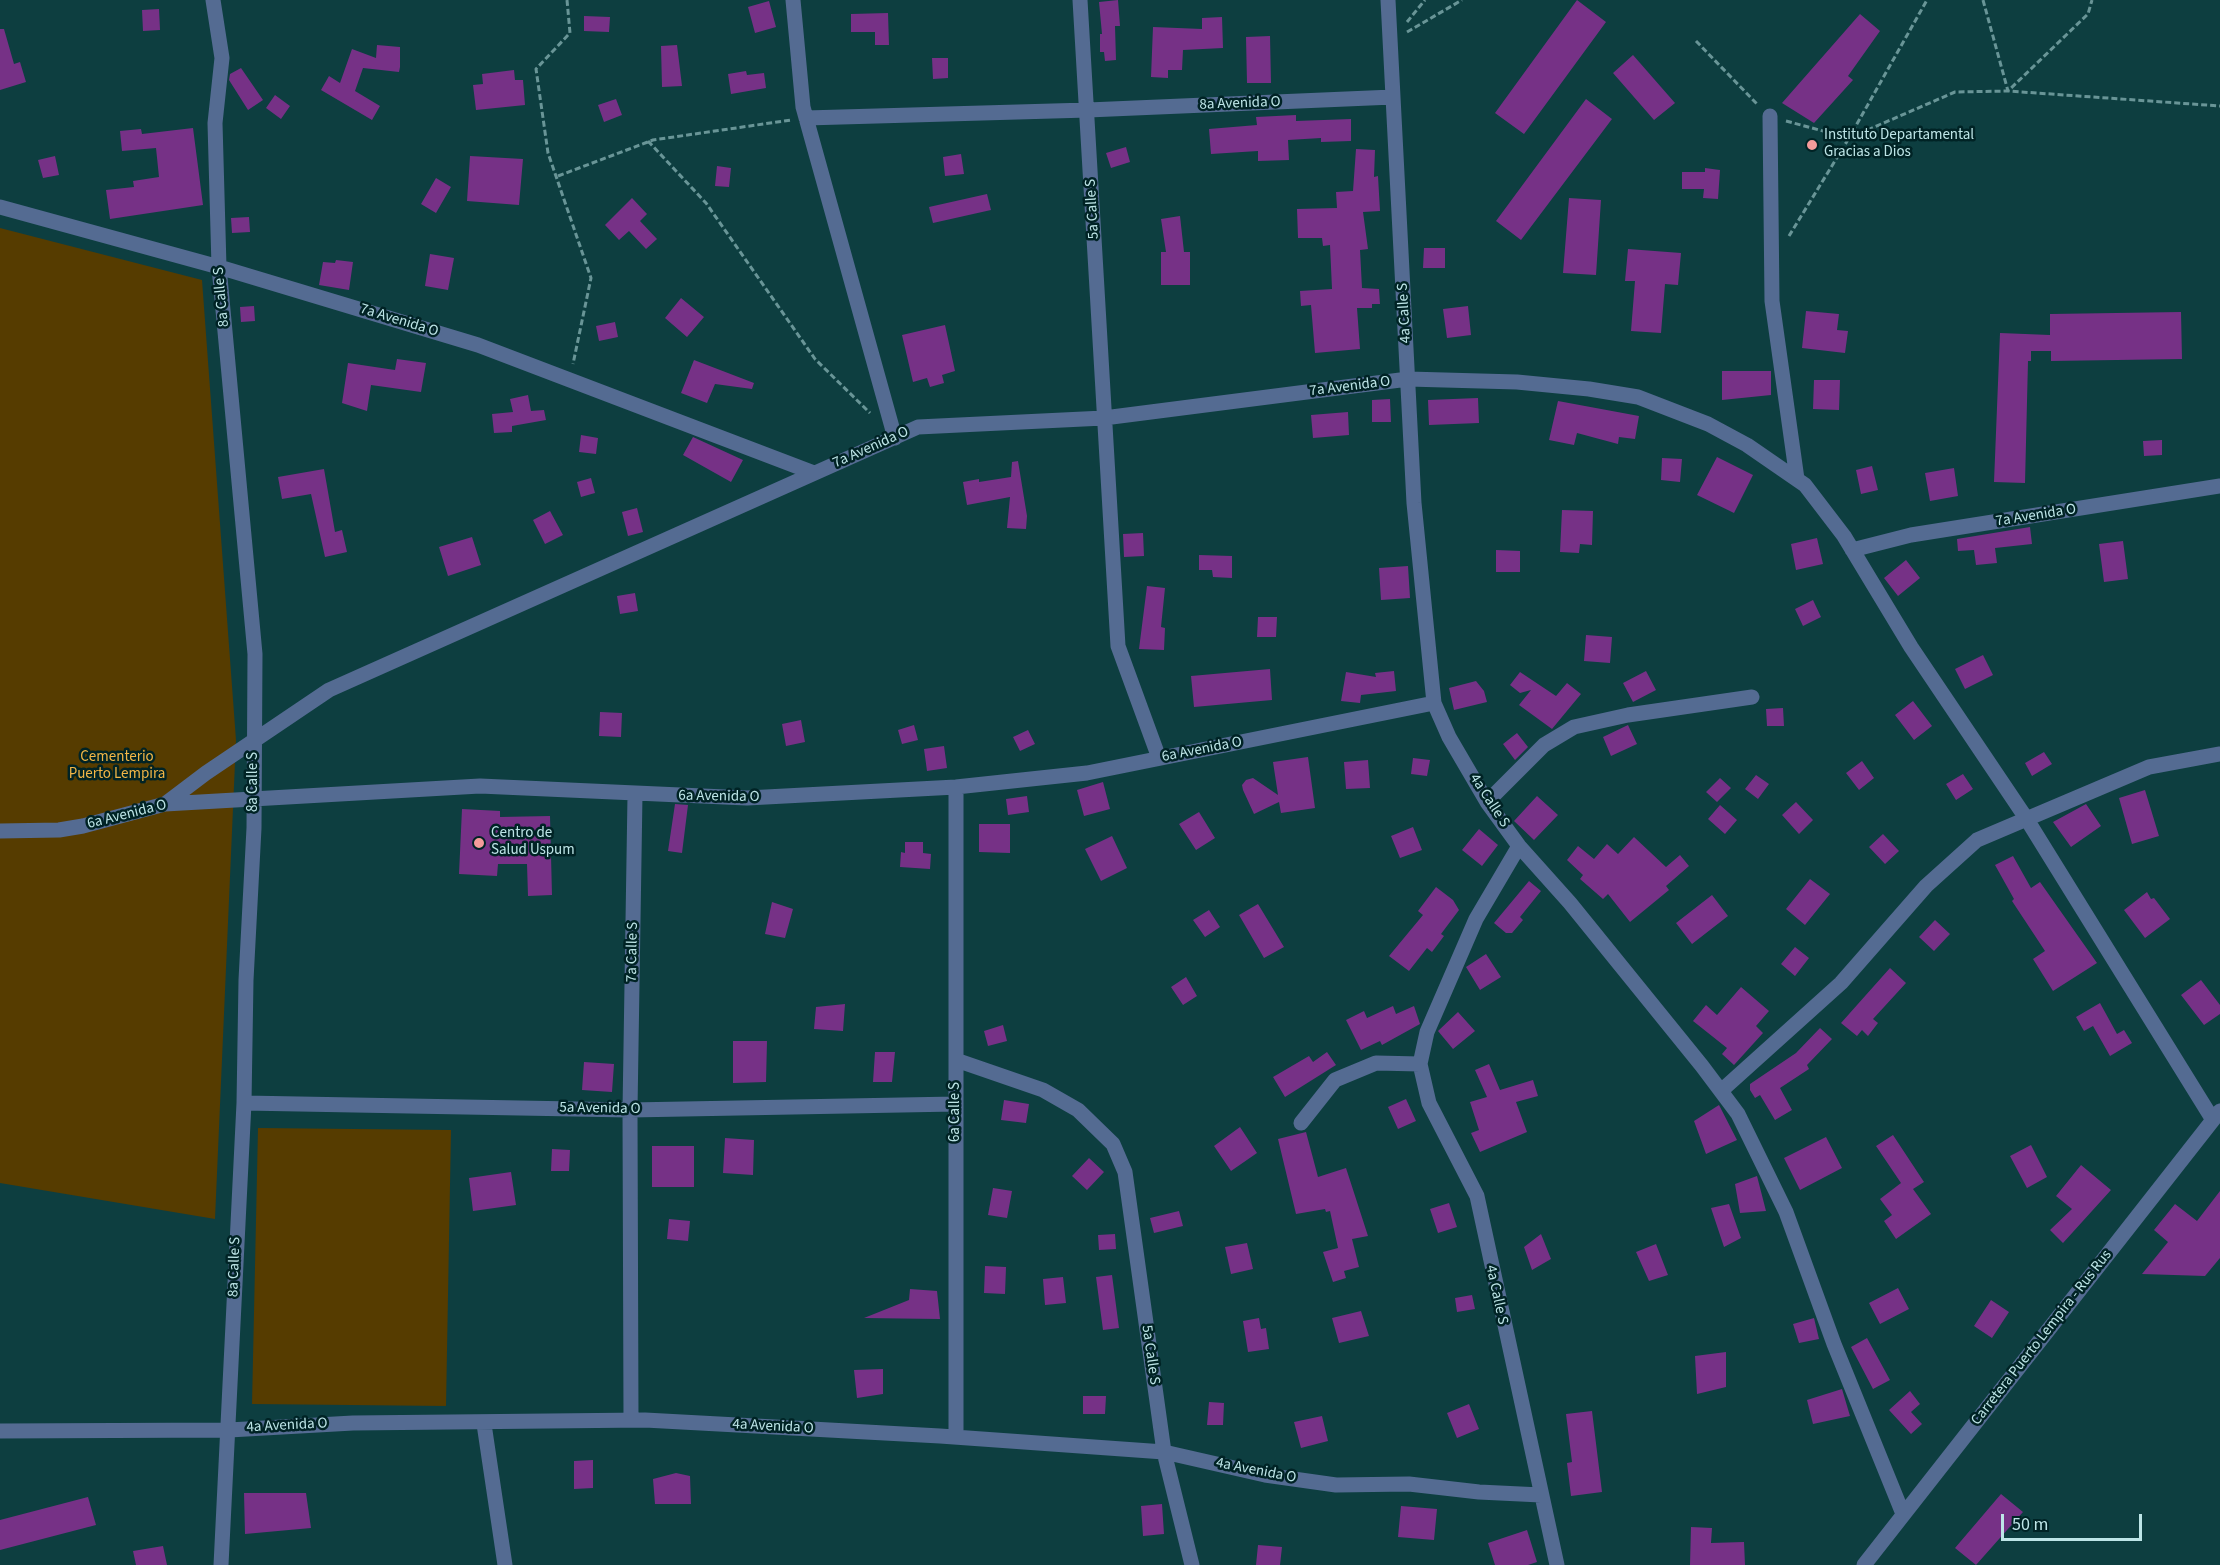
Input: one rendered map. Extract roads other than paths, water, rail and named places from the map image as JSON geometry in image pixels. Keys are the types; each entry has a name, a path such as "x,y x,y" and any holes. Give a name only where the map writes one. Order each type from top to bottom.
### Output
{"street":[{"name":"8a Calle S","path":"213,0 222,58 215,123 219,267 255,654 254,798 246,980 244,1103 221,1565"},
{"path":"793,0 806,118 895,438"},
{"name":"5a Calle S","path":"1080,0 1118,646 1159,758"},
{"name":"4a Calle S","path":"1388,0 1414,503 1434,703 1449,737 1487,802 1519,846 1476,919 1427,1032 1420,1064 1429,1103 1477,1196 1557,1565"},
{"name":"8a Avenida O","path":"806,118 1088,110 1393,97"},
{"path":"1770,116 1772,301 1797,479"},
{"name":"7a Avenida O","path":"0,207 219,267 478,345 814,474 918,427 1104,418 1408,379 1516,382 1638,397 1708,424 1747,445 1805,485 1852,550 1911,647 2026,818 2216,1115"},
{"path":"165,804 329,690 814,474"},
{"name":"7a Avenida O","path":"1852,550 1911,535 2220,486"},
{"path":"1487,802 1544,745 1574,727 1628,715 1752,696"},
{"name":"6a Avenida O","path":"0,831 75,827 165,804 480,786 635,795 747,798 956,787 1087,773 1434,703"},
{"path":"1721,1090 1841,983 1926,886 1977,840 2149,767 2220,754"},
{"name":"6a Calle S","path":"956,787 956,1437"},
{"name":"7a Calle S","path":"631,1420 630,1110 635,795"},
{"path":"1519,846 1570,903 1738,1114 1786,1212 1834,1344 1904,1514"},
{"name":"5a Calle S","path":"956,1060 1043,1090 1078,1110 1113,1144 1125,1172 1164,1452 1192,1565"},
{"path":"1301,1123 1335,1080 1376,1063 1420,1064"},
{"name":"5a Avenida O","path":"244,1103 630,1110 956,1104"},
{"name":"Carretera Puerto Lempira - Rus Rus","path":"1864,1565 2216,1115"},
{"name":"4a Avenida O","path":"0,1431 228,1430 353,1423 484,1424 631,1420 956,1437 1164,1452 1265,1475 1336,1485 1409,1484 1479,1492 1541,1495"},
{"path":"484,1424 505,1565"}],"place":[{"name":"Instituto Departamental Gracias a Dios","path":"1812,145"},
{"name":"Centro de Salud Uspum","path":"479,843"}],"park label":[{"name":"Cementerio Puerto Lempira","path":"117,766"}]}
